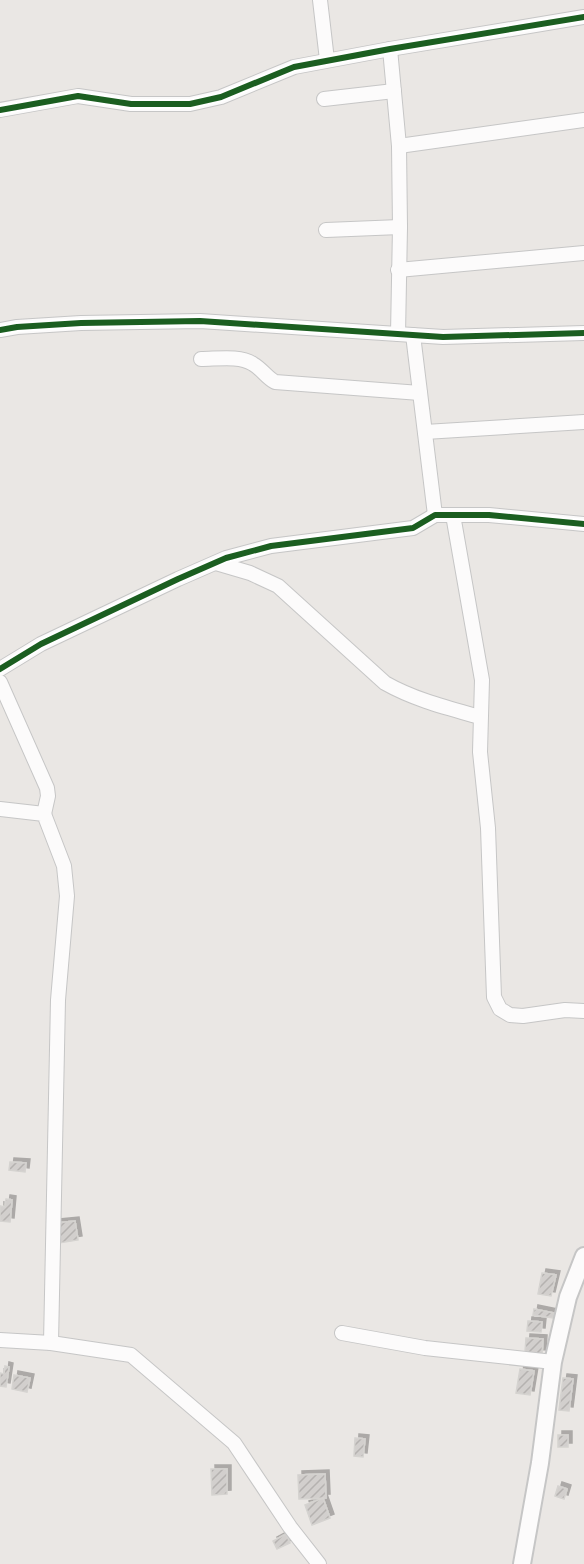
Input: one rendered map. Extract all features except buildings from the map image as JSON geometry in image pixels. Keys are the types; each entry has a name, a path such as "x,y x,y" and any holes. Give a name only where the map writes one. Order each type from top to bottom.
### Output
{"street":[{"path":"320,0 327,60"},
{"path":"0,110 78,96 131,104 190,104 220,97 294,67 584,17"},
{"path":"390,49 399,146 398,334"},
{"path":"324,99 394,91"},
{"path":"399,146 584,120"},
{"path":"326,230 400,227"},
{"path":"398,270 584,253"},
{"path":"0,330 81,323 200,321 443,338 584,333"},
{"path":"413,335 435,515"},
{"path":"201,359 251,362 275,382 420,393"},
{"path":"425,432 584,422"},
{"path":"0,669 41,644 216,563 271,546 413,528 435,515 489,515 584,524"},
{"path":"453,515 482,680 480,752 488,828 494,997 500,1009 510,1016 565,1010 584,1011"},
{"path":"216,563 250,573 278,586 385,683 427,702 480,717"},
{"path":"0,682 47,788 48,796 44,814 64,866 67,896 58,1000 51,1343"},
{"path":"0,809 44,814"},
{"path":"522,1564 540,1463 553,1362 568,1297 584,1256"},
{"path":"342,1333 425,1348 553,1362"},
{"path":"0,1340 51,1343 131,1355 234,1443 290,1527 319,1564"}],"cycle path":[{"path":"0,110 78,96 131,104 190,104 221,97 294,67 584,17"},
{"path":"0,330 81,323 200,321 443,337 584,333"},
{"path":"0,669 41,644 178,579 226,558 271,546 413,528 435,515 489,515 584,524"}]}
